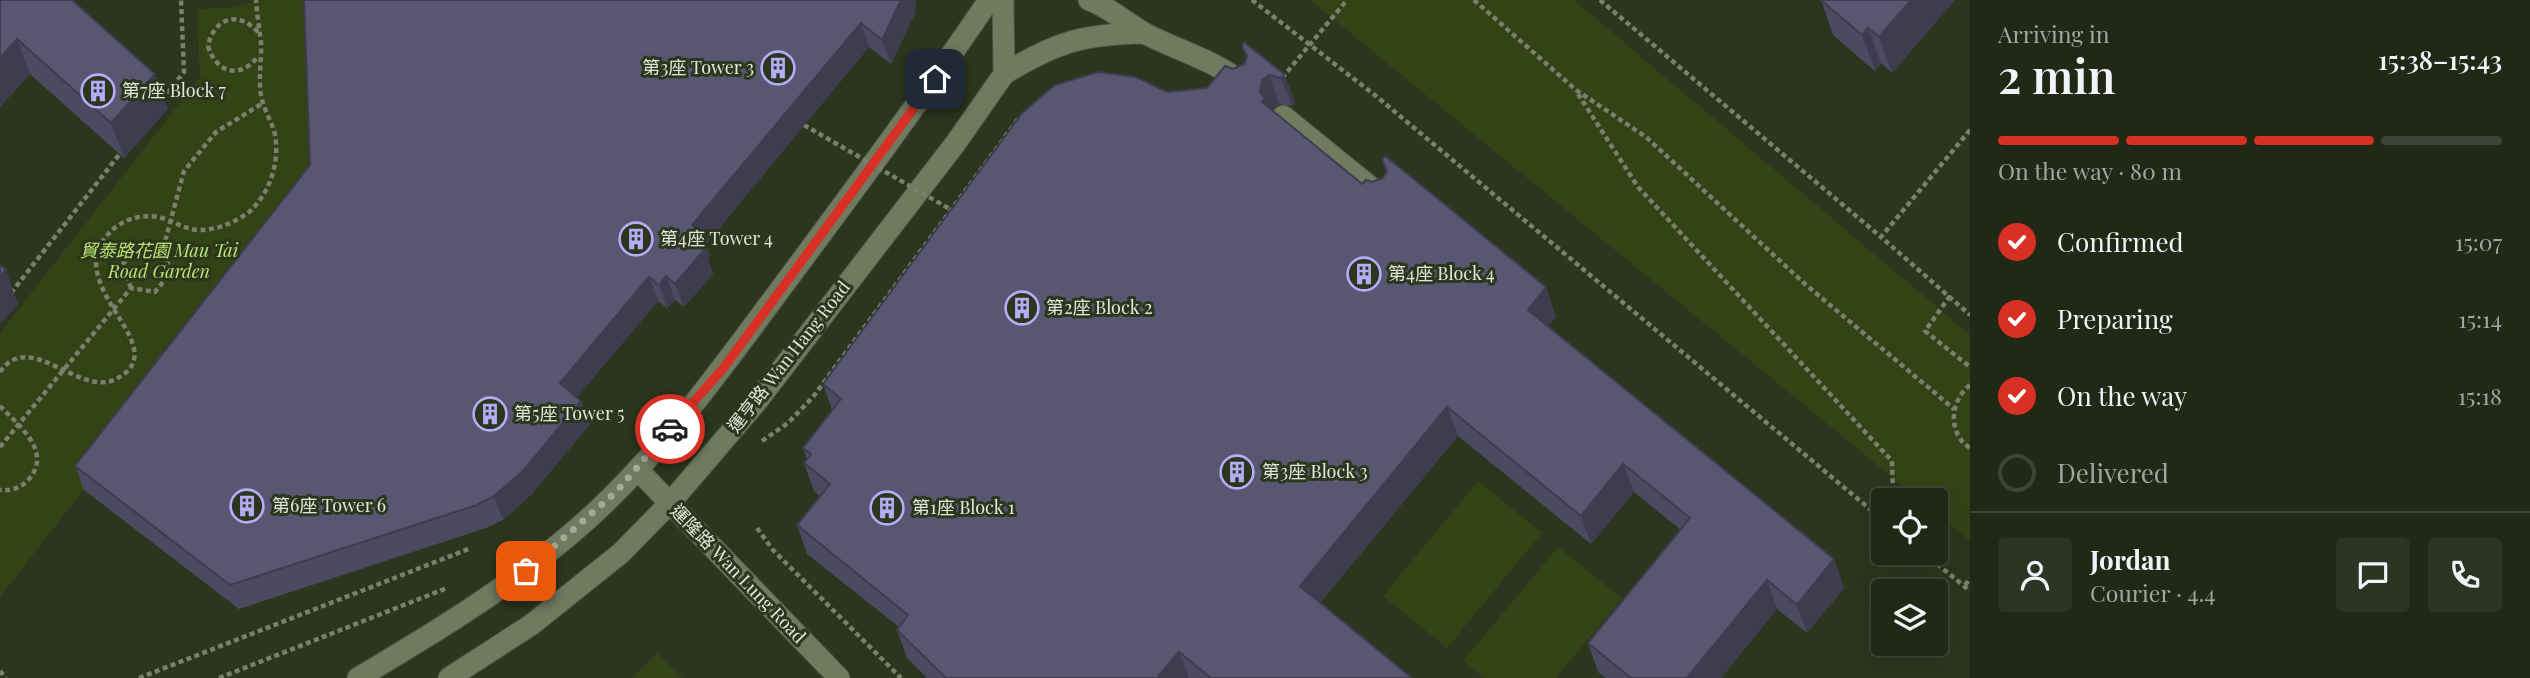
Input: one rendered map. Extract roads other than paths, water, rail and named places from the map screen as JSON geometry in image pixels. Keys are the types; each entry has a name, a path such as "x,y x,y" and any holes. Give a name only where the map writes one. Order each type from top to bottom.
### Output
{"street":[{"path":"358,678 504,588 573,533 638,470 725,366 909,119 989,0"},
{"path":"1003,0 1004,74"},
{"path":"1089,0 1117,12 1144,33 1221,66 1244,84"},
{"path":"1004,74 1042,51 1068,41 1098,34 1144,33"},
{"name":"運亨路 Wan Hang Road","path":"449,678 484,658 577,590 640,535 670,503 758,400 949,152 1004,74"},
{"path":"1283,116 1384,198"},
{"name":"運隆路 Wan Lung Road","path":"638,470 839,678"}],"place":[{"name":"第3座 Tower 3","path":"778,68"},
{"name":"第7座 Block 7","path":"98,91"},
{"name":"第4座 Tower 4","path":"636,239"},
{"name":"第4座 Block 4","path":"1364,274"},
{"name":"第2座 Block 2","path":"1022,308"},
{"name":"第5座 Tower 5","path":"490,414"},
{"name":"第3座 Block 3","path":"1237,472"},
{"name":"第6座 Tower 6","path":"247,506"},
{"name":"第1座 Block 1","path":"887,508"}],"park label":[{"name":"貿泰路花園 Mau Tai Road Garden","path":"159,261"}]}
